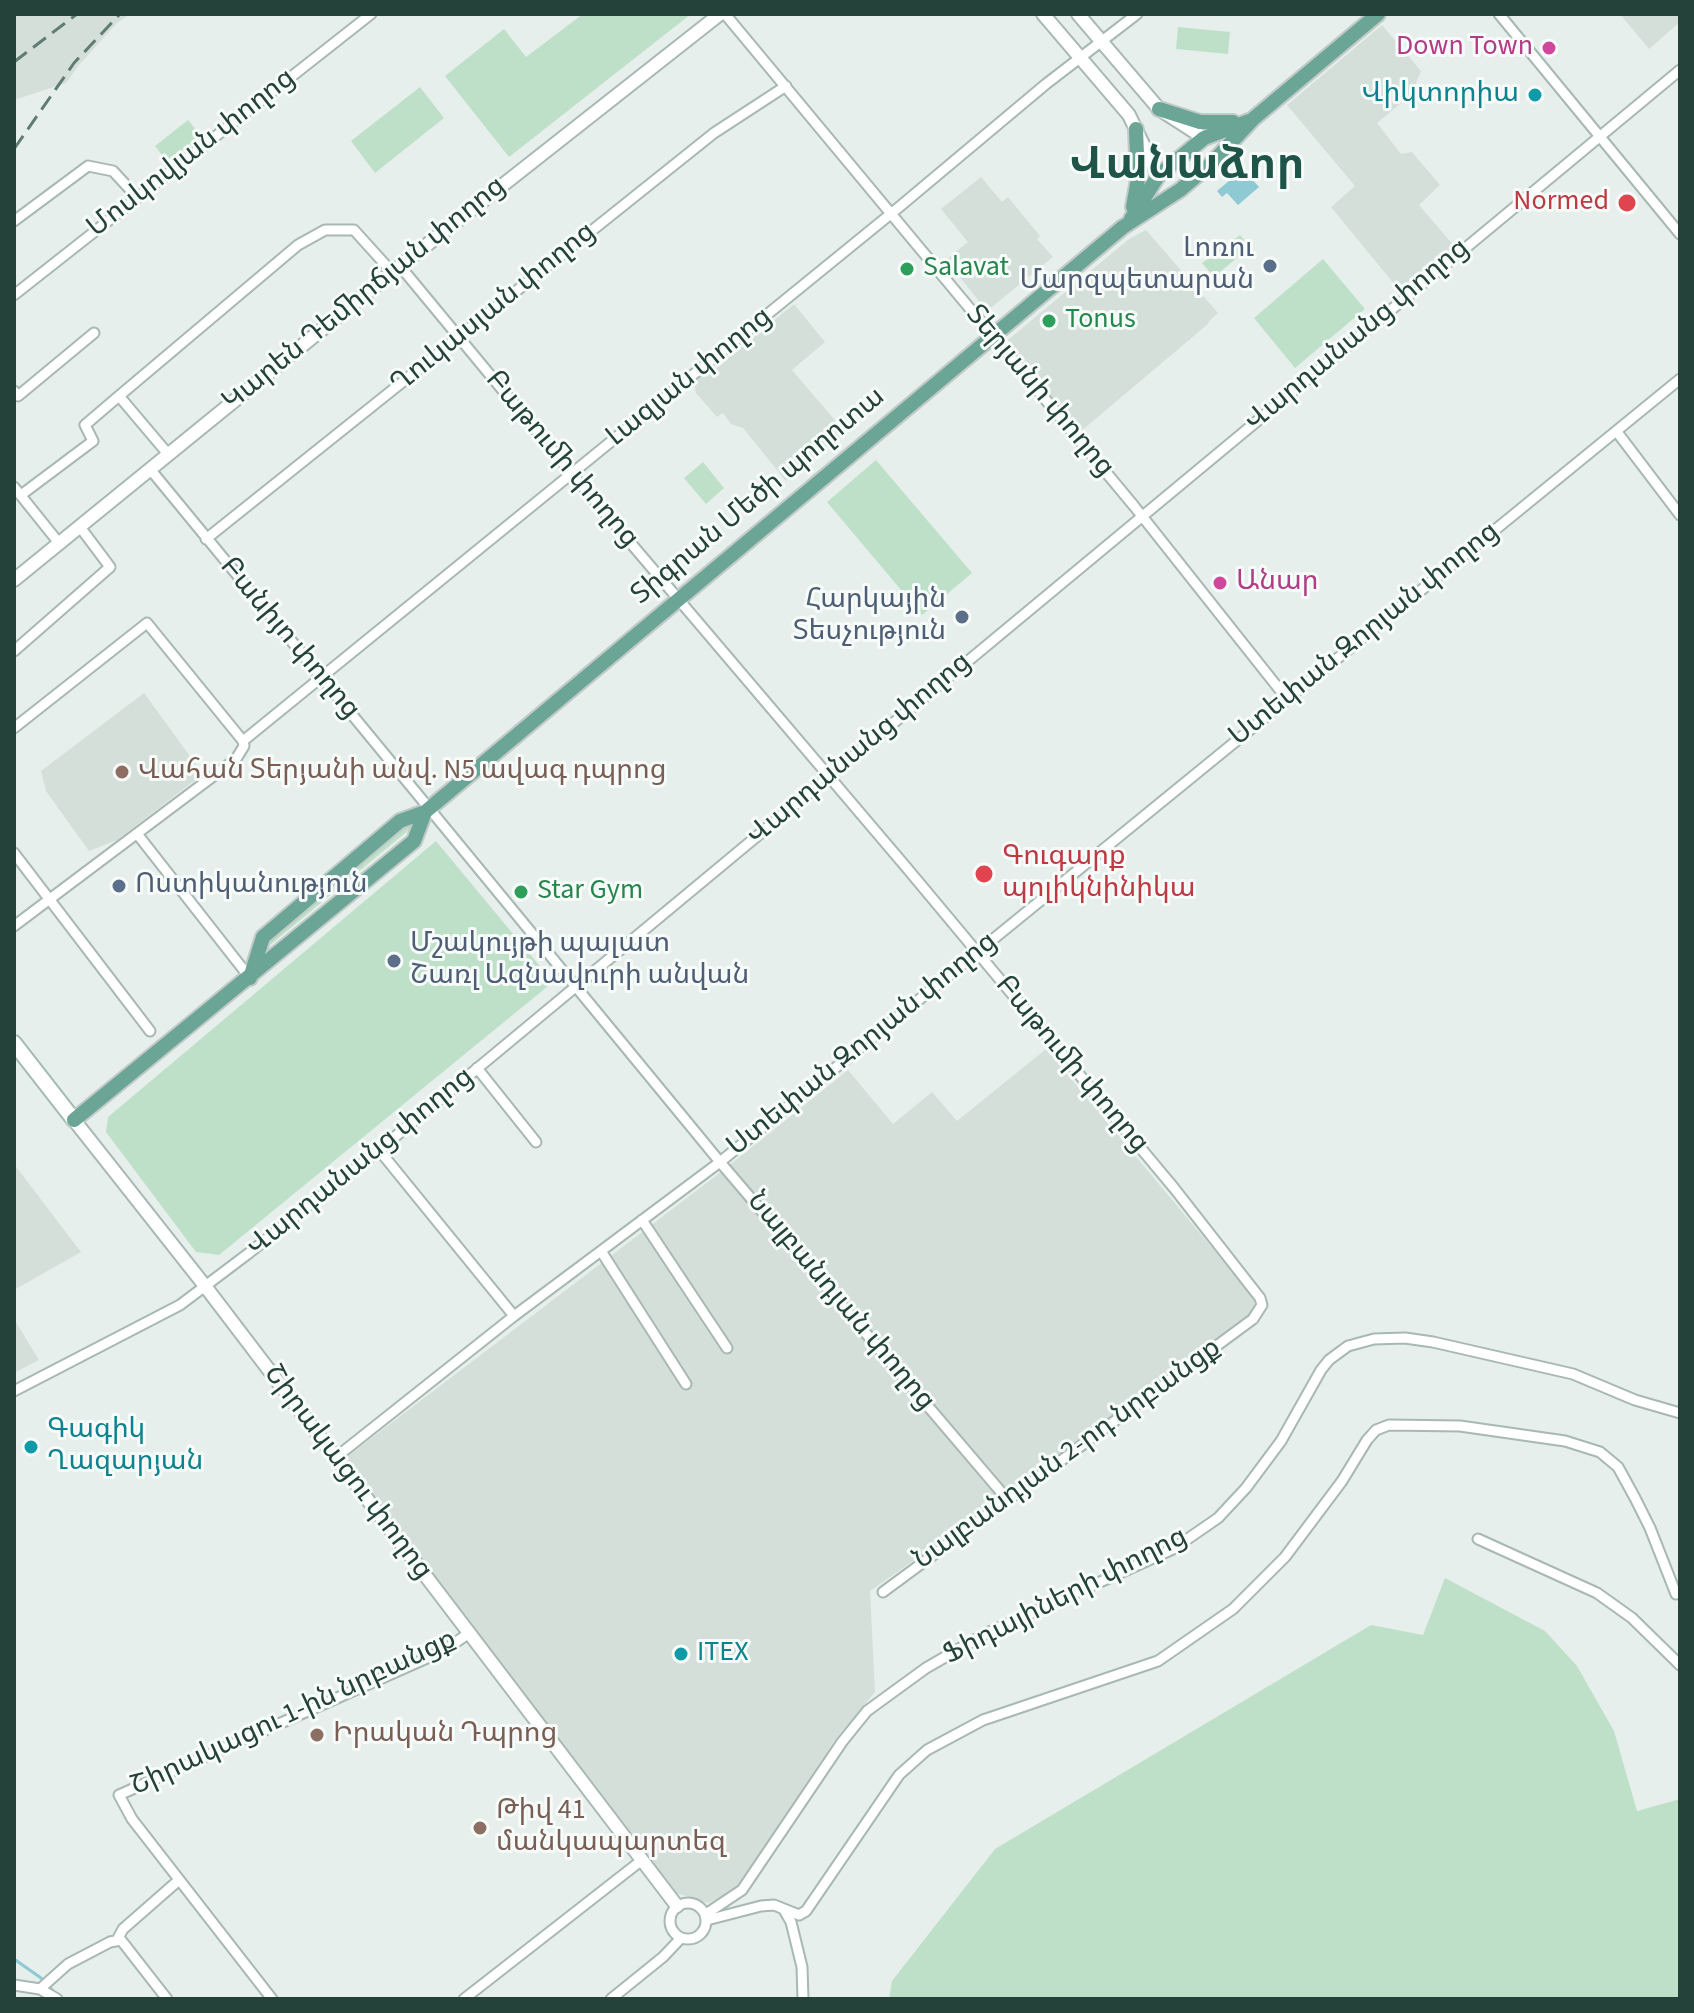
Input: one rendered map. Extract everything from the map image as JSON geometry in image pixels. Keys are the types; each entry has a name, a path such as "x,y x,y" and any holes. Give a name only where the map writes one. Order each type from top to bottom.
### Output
{"main road":[{"name":"Տիգրան Մեծի պողոտա","path":"250,978 263,937 400,821 427,810 1128,223 1180,190 1213,162 1253,119 1378,14"},
{"path":"1159,109 1200,122 1253,119"},
{"name":"Տիգրան Մեծի պողոտա","path":"1128,223 1158,176 1204,138 1253,119"},
{"path":"1128,223 1138,179 1136,129"},
{"path":"1204,138 1216,148 1217,155 1213,162"},
{"path":"1158,176 1164,190 1170,193 1180,190"},
{"name":"Տիգրան Մեծի պողոտա","path":"74,1120 414,841 427,810"},
{"name":"Շիրակացու փողոց","path":"14,1043 74,1120"}],"street":[{"name":"Մոսկովյան փողոց","path":"14,295 371,14"},
{"name":"Տերյանի փողոց","path":"722,14 786,86 1142,516 1287,699"},
{"name":"Կարեն Դեմիրճյան փողոց","path":"14,580 396,269 722,14"},
{"path":"1043,14 1129,115 1158,176"},
{"path":"1078,14 1159,109 1204,138"},
{"name":"Լազյան փողոց","path":"14,926 236,759 243,750 243,741 1137,14"},
{"path":"1499,14 1680,234"},
{"name":"Վարդանանց փողոց","path":"14,1391 180,1305 379,1150 1680,70"},
{"name":"Ղուկասյան փողոց","path":"206,539 714,133 786,86"},
{"path":"14,221 88,166 113,171 137,197"},
{"name":"Բաթումի փողոց","path":"22,497 93,441 85,425 298,245 325,230 354,230 396,269 458,338 1174,1188 1260,1298 1262,1305 1253,1319"},
{"path":"14,391 18,396 94,333"},
{"name":"Ստեփան Զորյան փողոց","path":"335,1458 514,1316 720,1162 1680,379"},
{"path":"119,396 168,454"},
{"path":"1617,432 1679,511"},
{"name":"Բանիյո փողոց","path":"150,469 427,810"},
{"path":"14,487 59,543"},
{"path":"14,505 22,497"},
{"path":"14,651 110,567 80,527"},
{"path":"14,728 147,623 243,741"},
{"name":"Նալբանդյան փողոց","path":"427,810 720,1162 1007,1499"},
{"path":"138,835 250,978"},
{"path":"14,853 150,1031"},
{"path":"477,1068 536,1142"},
{"name":"Շիրակացու փողոց","path":"74,1120 205,1286 677,1906"},
{"path":"379,1150 514,1316"},
{"path":"642,1220 727,1348"},
{"path":"601,1251 686,1384"},
{"name":"Նալբանդյան 2-րդ նրբանցք","path":"883,1592 1253,1319"},
{"name":"Ֆիդայիների փողոց","path":"706,1917 742,1890 842,1742 867,1711 926,1668 985,1634 1173,1549 1218,1518 1246,1488 1281,1441 1321,1370 1348,1346 1374,1339 1405,1338 1433,1342 1573,1374 1635,1400 1680,1413"},
{"path":"706,1917 774,1905 799,1915 806,1911 899,1775 927,1750 983,1720 1158,1661 1233,1609 1285,1557 1342,1481 1367,1440 1376,1430 1389,1425 1460,1426 1565,1441 1600,1452 1618,1467 1635,1498 1676,1594"},
{"path":"1478,1539 1597,1593 1632,1618 1680,1665"},
{"name":"Շիրակացու 1-ին նրբանցք","path":"179,1880 132,1819 119,1795 445,1650 469,1633"},
{"path":"464,1999 642,1860"},
{"path":"117,1940 123,1929 179,1880 272,1999"},
{"path":"681,1938 670,1924 677,1906 693,1903 706,1917"},
{"path":"783,1907 791,1922 802,1967 803,1999"},
{"path":"611,1999 663,1957 681,1938 702,1934 706,1917"},
{"path":"40,1989 68,1964 110,1942 121,1940 167,1999"},
{"path":"14,1985 40,1989 57,1999"}],"shaded area":[{"path":"14,14 130,14 117,23 66,83 14,100"},
{"path":"1620,14 1680,14 1680,22 1649,49"},
{"path":"1382,25 1421,71 1411,95 1377,123 1401,154 1412,152 1440,185 1419,205 1455,247 1399,290 1331,207 1355,186 1287,105"},
{"path":"981,177 1002,202 1008,197 1053,257 987,311 946,260 968,242 941,209"},
{"path":"1146,230 1218,313 1080,432 1009,349 1008,340 1129,239"},
{"path":"794,304 825,342 792,370 845,432 786,481 743,428 731,424 723,413 717,417 696,393 694,382 712,367 715,369"},
{"name":"Վահան Տերյանի անվ. N5 ավագ դպրոց","path":"144,693 203,774 117,840 89,851 46,791 41,771"},
{"path":"1046,1049 1254,1298 1254,1311 1011,1492 870,1591 875,1692 834,1741 739,1888 708,1903 676,1893 347,1468 348,1456 721,1172 848,1070 893,1124 932,1092 957,1121"},
{"path":"14,1164 81,1252 14,1290"},
{"path":"14,1319 39,1360 14,1373"}],"green space":[{"path":"583,14 691,14 509,157 445,76 504,29 526,57"},
{"path":"1178,27 1230,32 1228,54 1176,49"},
{"path":"420,87 444,118 375,173 351,141"},
{"path":"188,120 202,137 168,163 155,146"},
{"path":"1240,235 1250,247 1214,277 1202,263"},
{"path":"1323,259 1365,309 1295,368 1254,318"},
{"path":"876,460 972,573 922,615 827,502"},
{"path":"703,462 724,488 706,504 684,478"},
{"path":"408,824 410,829 267,945 266,943"},
{"path":"436,841 553,982 219,1255 196,1252 106,1132 108,1117"},
{"path":"1445,1578 1545,1631 1577,1666 1614,1731 1637,1811 1680,1799 1680,1999 889,1999 892,1981 995,1849 1371,1625 1423,1635"}],"water":[{"path":"1243,169 1259,187 1238,205 1227,193 1222,197 1217,191"}],"waterway":[{"path":"14,1959 41,1978 54,1992"}],"railway":[{"path":"14,62 77,14"},
{"path":"14,149 74,63 120,14"}],"place":[{"name":"Down Town","path":"1549,48"},
{"name":"Վիկտորիա","path":"1535,95"},
{"name":"Normed","path":"1627,203"},
{"name":"Լոռու Մարզպետարան","path":"1270,266"},
{"name":"Salavat","path":"907,269"},
{"name":"Tonus","path":"1049,321"},
{"name":"Անար","path":"1220,583"},
{"name":"Հարկային Տեսչություն","path":"962,617"},
{"name":"Վահան Տերյանի անվ. N5 ավագ դպրոց","path":"122,772"},
{"name":"Գուգարք պոլիկնինիկա","path":"984,874"},
{"name":"Ոստիկանություն","path":"119,886"},
{"name":"Star Gym","path":"521,892"},
{"name":"Մշակույթի պալատ Շառլ Ազնավուրի անվան","path":"394,961"},
{"name":"Գագիկ Ղազարյան","path":"31,1447"},
{"name":"ITEX","path":"681,1654"},
{"name":"Իրական Դպրոց","path":"317,1735"},
{"name":"Թիվ 41 մանկապարտեզ","path":"480,1828"}],"district":[{"name":"Վանաձոր","path":"1187,168"}]}
